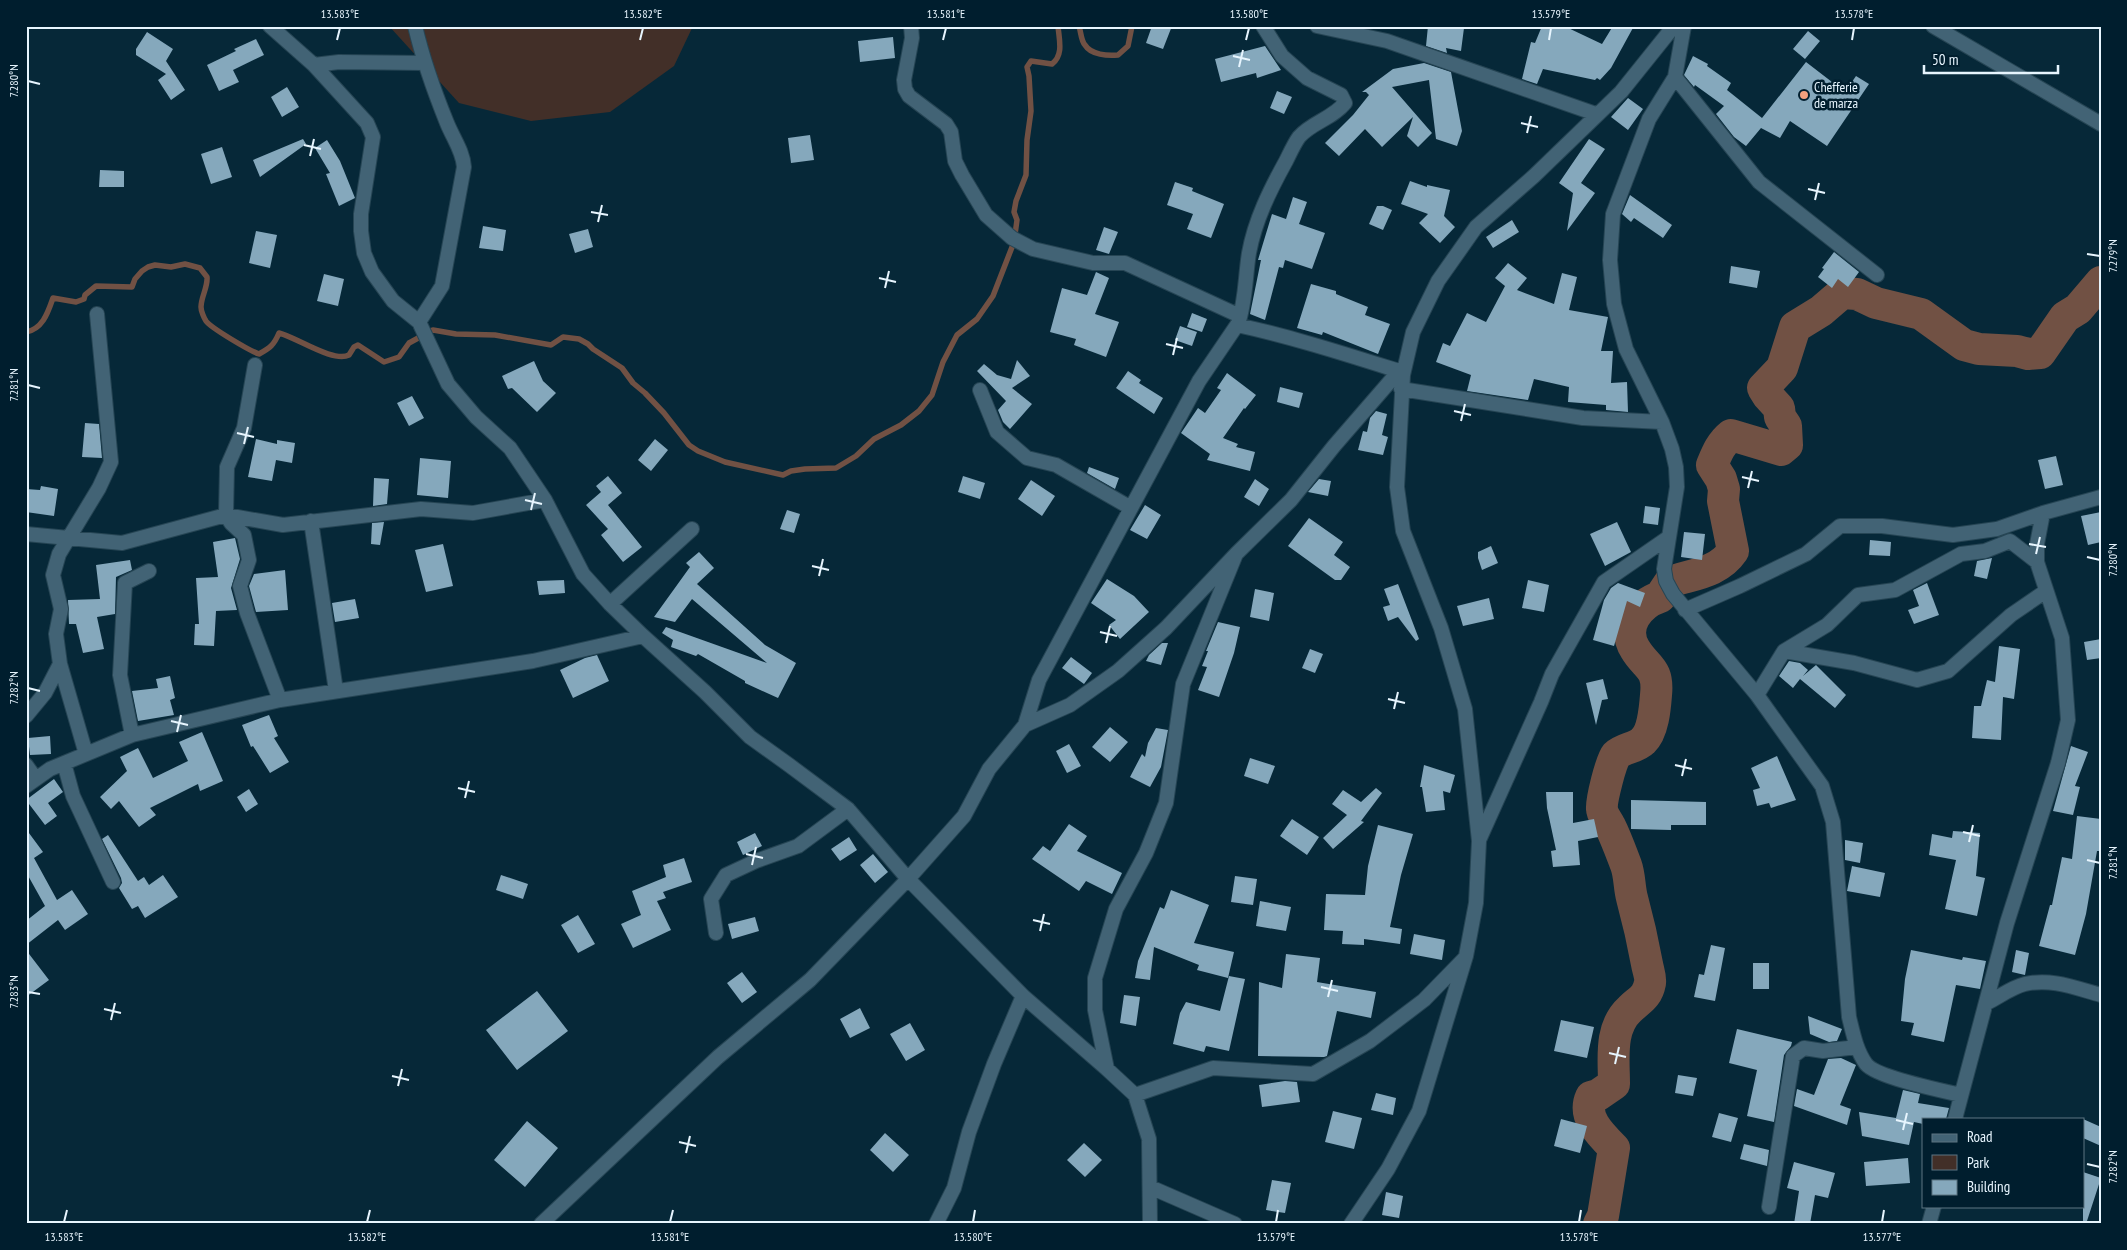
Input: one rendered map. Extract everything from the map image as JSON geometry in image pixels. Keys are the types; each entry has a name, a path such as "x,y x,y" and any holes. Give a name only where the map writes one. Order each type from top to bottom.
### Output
{"street":[{"path":"270,26 314,65 367,123 373,138 361,214 364,253 372,272 393,301 418,322 448,384 476,417 510,448 545,500 583,574 610,604 706,692 750,738 848,809 908,879 1023,996 1135,1095 1150,1139 1150,1224"},
{"path":"415,26 424,63 448,126 463,157 464,167 442,286 418,322"},
{"path":"911,26 912,38 904,80 908,96 946,124 951,132 954,161 962,175 986,215 1012,238 1042,251 1093,262 1125,263 1239,320 1401,373"},
{"path":"541,1224 718,1057 810,980 908,879 964,816 989,769 1025,725 1039,680 1199,381 1239,320 1246,290 1249,254 1257,220 1276,179 1298,138 1312,125 1337,112 1345,103 1341,95 1307,78 1282,56 1263,26"},
{"path":"1317,26 1387,41 1596,114"},
{"path":"1351,1224 1388,1168 1419,1111 1466,956 1476,903 1478,841 1465,709 1441,628 1403,531 1397,488 1401,373 1413,332 1421,314 1438,280 1457,251 1476,228 1534,176 1596,114 1621,92 1674,26"},
{"path":"1684,26 1674,77 1649,119 1613,214 1610,260 1614,304 1626,349 1662,422 1676,467 1677,487 1664,569 1668,584 1685,610 1757,695 1822,786 1833,822 1849,1017 1857,1047 1867,1066 1881,1074 1961,1096"},
{"path":"1933,26 2101,124"},
{"path":"314,65 339,62 424,63"},
{"path":"1674,77 1759,182 1877,275"},
{"path":"86,754 60,664 56,634 61,609 53,575 59,554 99,488 111,462 97,314"},
{"path":"255,364 244,428 227,467 226,515 231,523 244,534 249,560 240,586 247,613 280,700"},
{"path":"1025,725 1070,705 1118,672 1166,628 1236,554 1291,500 1334,446 1401,373"},
{"path":"1401,389 1582,418 1662,422"},
{"path":"980,390 997,432 1027,458 1056,465 1130,508"},
{"path":"1685,610 1806,554 1840,526 1882,526 1953,535 1997,530 2043,513 2101,497"},
{"path":"26,534 122,543 226,515 283,525 421,509 473,512 545,500"},
{"path":"1955,1118 2007,923 2058,763 2068,720 2062,638 2037,562 2037,544 2043,513"},
{"path":"311,522 336,691"},
{"path":"610,604 692,529"},
{"path":"1478,841 1552,674 1604,582 1669,537"},
{"path":"1757,695 1784,651 1827,625 1858,595 1895,590 1961,554 1985,551 2010,541 2037,562"},
{"path":"1107,1069 1095,1010 1095,978 1116,909 1146,853 1166,803 1183,684 1236,554"},
{"path":"132,735 120,675 125,583 149,572"},
{"path":"1784,651 1854,663 1917,680 1948,671 2011,616 2046,591"},
{"path":"26,765 31,783 50,769 132,735 280,700 533,661 643,636"},
{"path":"26,716 45,693 60,664"},
{"path":"64,763 73,796 113,882"},
{"path":"716,933 711,899 726,875 756,861 798,846 848,809"},
{"path":"1135,1095 1213,1068 1313,1074 1370,1041 1424,1000 1466,956"},
{"path":"1987,1003 2024,984 2045,982 2068,984 2101,995"},
{"path":"936,1224 954,1188 969,1132 994,1064 1023,996"},
{"path":"1769,1207 1793,1056 1804,1048 1823,1051 1857,1047"},
{"path":"1150,1187 1235,1224"},
{"path":"1929,1224 1933,1208"}],"green space":[{"path":"389,26 693,26 674,66 610,112 531,121 459,103"}],"building":[{"path":"1152,26 1172,26 1163,49 1146,43"},
{"path":"1428,26 1464,28 1461,51 1446,48 1447,53 1426,46"},
{"path":"1542,26 1564,26 1602,44 1613,26 1634,26 1611,68 1600,80 1543,69 1537,84 1522,79 1531,42 1535,43"},
{"path":"1808,31 1820,41 1805,59 1793,49"},
{"path":"147,32 173,49 166,61 185,90 171,100 158,80 166,74 136,55 136,49"},
{"path":"893,37 895,58 860,62 858,41"},
{"path":"256,39 264,55 233,70 239,82 219,91 207,65"},
{"path":"1265,46 1281,70 1257,78 1256,73 1221,82 1215,59"},
{"path":"1693,56 1708,64 1707,66 1731,83 1727,90 1762,118 1806,62 1845,92 1856,76 1869,84 1827,146 1790,121 1780,138 1761,128 1746,146 1734,137 1716,114 1724,106 1695,85 1694,87 1684,75"},
{"path":"1424,63 1451,72 1462,131 1457,146 1436,139 1429,80 1392,87 1432,133 1418,147 1407,136 1413,117 1382,147 1365,129 1339,156 1325,143 1353,115 1369,95 1366,92 1362,92 1393,69"},
{"path":"287,87 299,107 282,117 271,97"},
{"path":"1277,91 1292,97 1284,114 1270,108"},
{"path":"1628,98 1643,109 1628,130 1611,117"},
{"path":"810,135 814,160 791,163 788,138"},
{"path":"303,139 306,144 260,177 253,160"},
{"path":"1589,139 1605,149 1581,183 1595,193 1567,231 1573,193 1559,183"},
{"path":"327,140 340,161 355,198 339,206 326,174 330,173 315,148"},
{"path":"222,147 232,177 211,184 201,154"},
{"path":"100,170 124,171 124,187 99,187"},
{"path":"1410,181 1427,187 1427,185 1450,190 1444,216 1455,227 1440,243 1419,223 1428,214 1401,204"},
{"path":"1175,182 1193,188 1192,191 1224,204 1211,238 1187,229 1193,214 1167,205"},
{"path":"1630,195 1672,225 1663,238 1634,218 1631,222 1622,214"},
{"path":"1293,197 1307,202 1299,224 1325,233 1312,269 1285,260 1283,268 1279,267 1265,320 1250,314 1261,260 1258,260 1272,214 1286,219"},
{"path":"1377,206 1383,206 1392,210 1383,230 1369,224"},
{"path":"1512,220 1519,232 1493,248 1486,237"},
{"path":"483,226 506,230 503,251 479,248"},
{"path":"1104,227 1118,232 1109,254 1096,250"},
{"path":"588,229 593,247 575,253 569,234"},
{"path":"256,231 277,235 270,268 249,263"},
{"path":"1834,252 1859,272 1848,287 1838,279 1832,288 1818,277"},
{"path":"1508,263 1527,278 1517,290 1554,304 1562,273 1577,277 1569,310 1608,317 1601,351 1613,351 1611,383 1627,382 1628,412 1606,410 1606,405 1568,402 1569,387 1534,379 1528,400 1467,391 1471,375 1436,362 1443,343 1450,346 1467,313 1486,322 1505,286 1495,278"},
{"path":"1731,266 1760,271 1757,288 1729,283"},
{"path":"1096,272 1109,278 1095,314 1119,322 1106,357 1074,345 1076,339 1050,332 1062,288 1087,295"},
{"path":"324,274 344,279 338,306 317,301"},
{"path":"1311,284 1336,291 1336,294 1368,307 1365,315 1390,324 1378,354 1323,332 1322,335 1297,328"},
{"path":"1192,313 1207,319 1202,332 1187,327"},
{"path":"1180,326 1197,332 1192,346 1175,340"},
{"path":"1017,360 1030,376 1012,388 1032,404 1010,429 1003,422 998,410 1006,401 977,371 984,364 997,375 1011,379"},
{"path":"534,361 543,381 556,393 537,412 512,388 508,389 502,376"},
{"path":"1128,371 1141,380 1139,383 1163,398 1154,414 1116,388"},
{"path":"1227,373 1256,395 1244,408 1223,438 1238,444 1236,447 1255,452 1250,471 1207,460 1210,454 1181,433 1198,408 1205,413 1221,390 1217,388"},
{"path":"1280,387 1303,393 1299,408 1277,402"},
{"path":"412,396 424,418 409,426 397,403"},
{"path":"1376,411 1387,414 1382,435 1388,437 1383,455 1358,450 1363,431 1367,432 1370,418"},
{"path":"85,423 99,424 102,458 82,457"},
{"path":"256,439 277,444 277,440 295,443 292,463 276,460 272,481 248,477"},
{"path":"655,439 668,450 651,471 638,460"},
{"path":"2056,456 2063,485 2045,489 2038,460"},
{"path":"420,458 451,461 448,498 417,495"},
{"path":"1089,467 1119,478 1115,489 1087,473"},
{"path":"608,476 622,493 608,505 642,547 623,562 601,535 608,529 586,505 601,492 596,486"},
{"path":"963,476 985,483 980,499 958,492"},
{"path":"374,478 389,479 387,504 373,506"},
{"path":"1255,479 1269,489 1259,506 1244,497"},
{"path":"1319,479 1331,481 1328,496 1308,492"},
{"path":"1031,480 1055,496 1042,516 1018,499"},
{"path":"41,486 58,489 54,516 26,512 26,489 40,490"},
{"path":"1145,505 1161,515 1147,539 1130,530"},
{"path":"1645,506 1660,508 1658,525 1643,523"},
{"path":"787,510 800,514 794,533 780,529"},
{"path":"2101,512 2101,542 2088,545 2081,516"},
{"path":"1309,518 1343,542 1334,555 1350,567 1341,580 1335,580 1288,546"},
{"path":"384,522 380,545 371,544 372,523"},
{"path":"1617,522 1631,552 1605,566 1590,534"},
{"path":"1684,532 1705,534 1702,560 1681,557"},
{"path":"235,538 240,559 231,588 237,610 216,611 214,646 194,645 195,624 199,624 196,578 218,577 213,542"},
{"path":"1870,540 1891,542 1890,556 1869,555"},
{"path":"443,544 453,586 426,592 415,550"},
{"path":"1491,546 1498,563 1482,570 1478,552"},
{"path":"699,552 714,568 697,584 765,645 796,663 778,698 745,683 745,681 698,654 696,656 671,647 673,640 662,633 666,627 767,663 692,599 675,622 654,617 690,567 686,563"},
{"path":"1992,558 1987,579 1974,576 1977,561"},
{"path":"130,560 132,570 116,577 115,614 97,617 104,649 83,653 76,624 69,624 68,600 100,599 96,565"},
{"path":"285,570 288,610 256,612 249,586 254,574"},
{"path":"1107,579 1134,596 1149,612 1120,639 1109,625 1116,620 1091,603"},
{"path":"564,580 565,593 539,595 537,581"},
{"path":"1528,580 1549,585 1544,612 1522,608"},
{"path":"1618,583 1645,593 1640,607 1627,601 1614,646 1593,640 1604,600 1611,588"},
{"path":"1927,583 1939,615 1914,624 1908,610 1919,606 1913,590"},
{"path":"1398,584 1419,639 1416,641 1398,617 1388,621 1383,607 1390,605 1384,589"},
{"path":"1255,589 1274,593 1269,621 1250,617"},
{"path":"1489,598 1494,619 1463,626 1457,606"},
{"path":"355,599 359,618 335,622 332,603"},
{"path":"1218,622 1240,627 1234,653 1219,697 1198,690 1207,667 1202,666 1208,651 1206,651"},
{"path":"2101,639 2101,658 2087,660 2084,642"},
{"path":"1162,643 1168,643 1161,665 1146,661 1149,655"},
{"path":"1999,646 2020,649 2014,699 2003,697 2001,740 1972,738 1974,706 1981,706 1987,680 1995,682"},
{"path":"1310,649 1323,654 1315,673 1302,668"},
{"path":"597,655 609,681 573,698 560,670 585,658"},
{"path":"1071,657 1092,673 1084,684 1062,668"},
{"path":"1789,661 1800,663 1808,670 1803,676 1816,665 1846,695 1835,708 1800,679 1793,688 1779,676"},
{"path":"170,676 175,698 170,700 174,715 138,721 132,691 158,688 156,679"},
{"path":"1603,679 1608,699 1602,700 1596,725 1586,683"},
{"path":"269,715 278,736 274,738 289,762 270,773 253,746 251,747 242,725"},
{"path":"1110,727 1128,742 1110,762 1092,747"},
{"path":"1156,728 1168,730 1161,767 1150,787 1130,777 1142,754 1145,757 1148,743"},
{"path":"202,732 223,781 200,791 198,784 150,808 156,815 139,827 119,801 111,809 100,797 127,771 120,757 138,748 153,778 188,761 179,742"},
{"path":"50,736 51,754 30,755 28,738"},
{"path":"1069,744 1081,766 1067,773 1056,751"},
{"path":"2071,746 2088,752 2075,786 2080,787 2073,815 2053,811"},
{"path":"1777,756 1796,800 1771,808 1769,803 1757,806 1753,790 1760,788 1751,768"},
{"path":"1250,758 1275,766 1268,784 1244,776"},
{"path":"1424,765 1455,775 1450,793 1443,791 1445,810 1426,812 1422,787 1420,787"},
{"path":"54,779 63,792 48,803 57,816 45,825 26,800"},
{"path":"1376,788 1382,793 1361,821 1364,822 1333,849 1323,838 1347,815 1332,804 1343,790 1361,802"},
{"path":"249,789 258,804 246,812 237,797"},
{"path":"1546,792 1573,792 1573,823 1594,819 1598,837 1578,841 1580,865 1553,867 1551,851 1556,850 1547,808"},
{"path":"1631,800 1706,802 1706,825 1671,825 1671,830 1631,829"},
{"path":"2077,816 2101,819 2101,844 2100,851 2097,851 2086,914 2075,955 2039,946 2050,905 2052,905 2062,857 2072,859"},
{"path":"1292,819 1319,837 1307,855 1280,836"},
{"path":"1069,824 1087,836 1077,851 1122,873 1112,894 1086,881 1079,891 1032,859 1043,846 1050,851"},
{"path":"1378,825 1413,834 1401,875 1390,927 1402,929 1400,944 1364,939 1364,945 1342,944 1343,931 1324,930 1326,894 1365,895 1368,866"},
{"path":"26,829 43,852 34,858 57,900 72,890 88,914 65,930 58,920 26,945 26,921 45,906 26,872"},
{"path":"1953,831 1980,833 1976,876 1985,878 1977,916 1945,909 1956,860 1929,855 1932,834 1952,838"},
{"path":"755,833 762,846 743,855 737,842"},
{"path":"108,835 138,881 144,877 149,885 163,875 178,897 145,918 138,906 132,909 119,888 122,883 121,878 102,839"},
{"path":"849,837 857,850 840,861 831,849"},
{"path":"1845,840 1863,843 1860,863 1845,860"},
{"path":"873,854 888,872 875,883 860,865"},
{"path":"684,858 692,882 663,892 666,898 657,901 671,930 633,948 621,924 641,915 632,891 666,877 663,865"},
{"path":"1852,866 1885,873 1880,897 1847,891"},
{"path":"501,875 528,884 523,899 496,890"},
{"path":"1235,876 1257,879 1253,905 1231,902"},
{"path":"1171,890 1209,905 1194,943 1234,952 1228,978 1197,970 1199,965 1154,947 1150,980 1135,978 1138,961 1160,907 1164,909"},
{"path":"1260,901 1291,907 1286,931 1256,926"},
{"path":"578,915 595,944 578,953 561,925"},
{"path":"755,917 759,931 732,939 728,924"},
{"path":"1414,934 1445,940 1442,960 1410,954"},
{"path":"1711,945 1725,948 1715,1001 1694,997 1699,974 1704,975"},
{"path":"26,950 49,980 26,997"},
{"path":"1911,950 1962,960 1963,957 1986,961 1980,989 1956,985 1944,1042 1911,1035 1914,1023 1901,1021 1905,979"},
{"path":"2016,950 2029,953 2025,975 2012,972"},
{"path":"1286,954 1320,958 1317,982 1376,992 1371,1018 1337,1011 1327,1056 1258,1056 1259,982 1282,988"},
{"path":"1753,963 1769,963 1769,989 1753,989"},
{"path":"742,972 757,992 742,1003 727,983"},
{"path":"1229,976 1245,979 1229,1051 1206,1046 1204,1052 1173,1044 1180,1013 1186,1002 1220,1011"},
{"path":"537,991 568,1031 517,1070 486,1030"},
{"path":"1124,995 1140,997 1136,1026 1120,1023"},
{"path":"860,1008 870,1028 850,1038 840,1019"},
{"path":"1808,1016 1842,1029 1837,1041 1829,1042 1810,1034"},
{"path":"1561,1020 1594,1027 1587,1058 1554,1051"},
{"path":"910,1023 925,1050 906,1061 890,1034"},
{"path":"1737,1029 1792,1042 1784,1055 1774,1122 1747,1116 1757,1070 1729,1063"},
{"path":"1841,1058 1856,1065 1840,1105 1851,1109 1847,1125 1794,1106 1797,1089 1814,1095 1828,1059"},
{"path":"1678,1075 1697,1078 1693,1096 1675,1093"},
{"path":"1285,1081 1297,1082 1300,1102 1262,1107 1259,1085"},
{"path":"1903,1090 1920,1094 1918,1103 1949,1108 1946,1118 1922,1118 1922,1124 1914,1122 1909,1145 1862,1136 1859,1112 1896,1118"},
{"path":"1376,1093 1396,1098 1393,1115 1371,1110"},
{"path":"1333,1111 1362,1118 1354,1149 1325,1142"},
{"path":"1719,1113 1738,1118 1731,1142 1712,1137"},
{"path":"1561,1119 1587,1126 1580,1153 1554,1146"},
{"path":"2084,1119 2101,1127 2101,1146 2084,1138"},
{"path":"527,1121 558,1148 525,1187 494,1160"},
{"path":"885,1133 909,1155 893,1172 870,1150"},
{"path":"1084,1143 1102,1160 1085,1177 1067,1160"},
{"path":"1744,1144 1769,1150 1767,1166 1740,1159"},
{"path":"1908,1158 1910,1183 1866,1186 1864,1162"},
{"path":"1794,1162 1835,1173 1828,1198 1815,1195 1810,1224 1794,1224 1799,1191 1787,1188"},
{"path":"2084,1172 2101,1178 2086,1224 2083,1224"},
{"path":"1272,1180 1291,1183 1285,1213 1266,1210"},
{"path":"1386,1192 1403,1196 1399,1218 1382,1215"}],"waterway":[{"path":"26,332 41,324 53,298 76,302 84,299 85,295 96,286 132,287 135,279 148,267 155,265 171,267 185,264 200,268 207,277 201,307 206,321 231,339 259,354 271,346 279,333 334,356 342,357 349,355 354,347 358,345 384,362 399,357 409,343 433,330 456,334 495,335 551,345 563,337 579,339 622,368 633,383 664,413 689,445 698,451 725,462 783,475 791,471 805,469 836,468 856,456 874,439 901,425 919,411 932,395 943,362 957,335 977,319 993,296 1014,242 1017,220 1014,212 1026,175 1027,140 1031,111 1027,67 1031,61 1052,64 1056,60 1060,46 1058,26"},
{"path":"1079,26 1083,41 1088,48 1091,51 1105,55 1118,55 1128,46 1132,26"},
{"path":"1599,1224 1603,1216 1614,1148 1594,1125 1589,1112 1589,1104 1591,1097 1598,1095 1614,1084 1614,1044 1619,1025 1623,1017 1645,995 1650,981 1627,869 1603,813 1603,798 1616,755 1643,741 1649,732 1654,713 1656,679 1654,673 1639,655 1631,641 1630,633 1634,617 1645,605 1660,597 1670,582 1713,568 1733,551 1723,501 1724,489 1721,479 1712,465 1718,452 1731,435 1781,450 1787,445 1786,426 1780,417 1779,408 1763,388 1782,368 1795,327 1821,311 1842,293 1857,294 1876,303 1921,314 1964,345 1979,349 2017,351 2028,354 2040,353 2065,317 2078,309 2101,282"}],"place":[{"name":"Chefferie de marza","path":"1804,95"}]}
